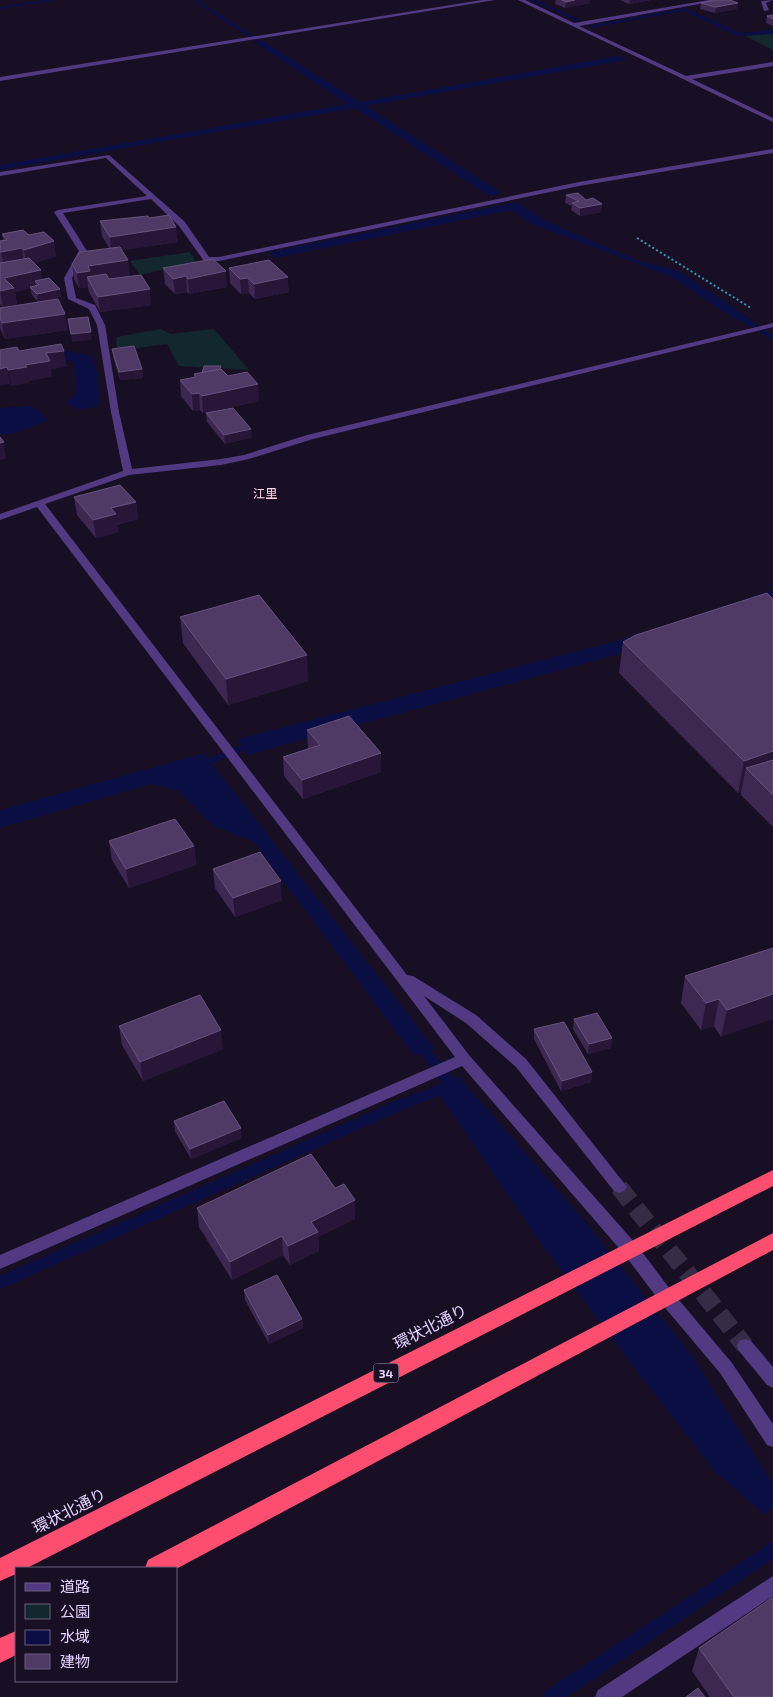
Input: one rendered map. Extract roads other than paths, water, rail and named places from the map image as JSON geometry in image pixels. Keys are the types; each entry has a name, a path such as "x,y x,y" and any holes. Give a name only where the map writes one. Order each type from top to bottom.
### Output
{"highway":[{"name":"環状北通り","path":"0,1570 773,1177"},
{"path":"158,1567 773,1241"},
{"path":"0,1651 15,1643"}],"street":[{"path":"0,79 492,0"},
{"path":"521,0 773,120"},
{"path":"574,24 718,0"},
{"path":"766,10 763,2 772,0"},
{"path":"686,78 773,64"},
{"path":"0,174 107,156 182,224 207,259 219,259 580,184 773,151"},
{"path":"128,472 115,412 101,325 92,307 72,299 68,278 83,251 58,212 153,197"},
{"path":"0,517 128,472 246,458 310,437 773,325"},
{"path":"39,503 464,1059 630,1249 667,1298 726,1368 773,1439"},
{"path":"402,976 471,1019 521,1063 619,1187"},
{"path":"0,1262 464,1059"},
{"path":"745,1346 773,1380"},
{"path":"605,1697 773,1585"}],"water":[{"path":"263,41 360,102 618,56 627,60 366,106 502,193 489,196 355,108 0,170 0,165 347,104 254,42"},
{"path":"516,202 546,221 642,262 679,271 752,320 738,321 669,276 529,223 512,210 275,258 269,252"},
{"path":"62,350 92,356 98,381 98,407 78,409 65,403 76,394 74,362 58,357 0,356"},
{"path":"31,406 42,413 48,421 15,433 0,435 0,408"},
{"path":"773,590 773,605 623,653 247,755 238,739 627,638"},
{"path":"204,753 435,1049 414,1056 254,842 213,826 179,791 151,784 0,828 0,810"},
{"path":"458,1076 584,1220 692,1356 772,1483 773,1508 764,1514 716,1473 540,1242 433,1086"}],"waterway":[{"path":"0,8 54,0"},
{"path":"194,0 271,49"},
{"path":"532,0 579,21"},
{"path":"591,26 684,9 740,35 773,32"},
{"path":"732,312 773,338"},
{"path":"197,765 257,743"},
{"path":"417,1041 456,1092"},
{"path":"0,1283 402,1104 437,1091 450,1092"},
{"path":"551,1697 773,1549"}],"tunnel":[{"path":"619,1187 745,1346"}],"district":[{"name":"江里","path":"265,493"}]}
